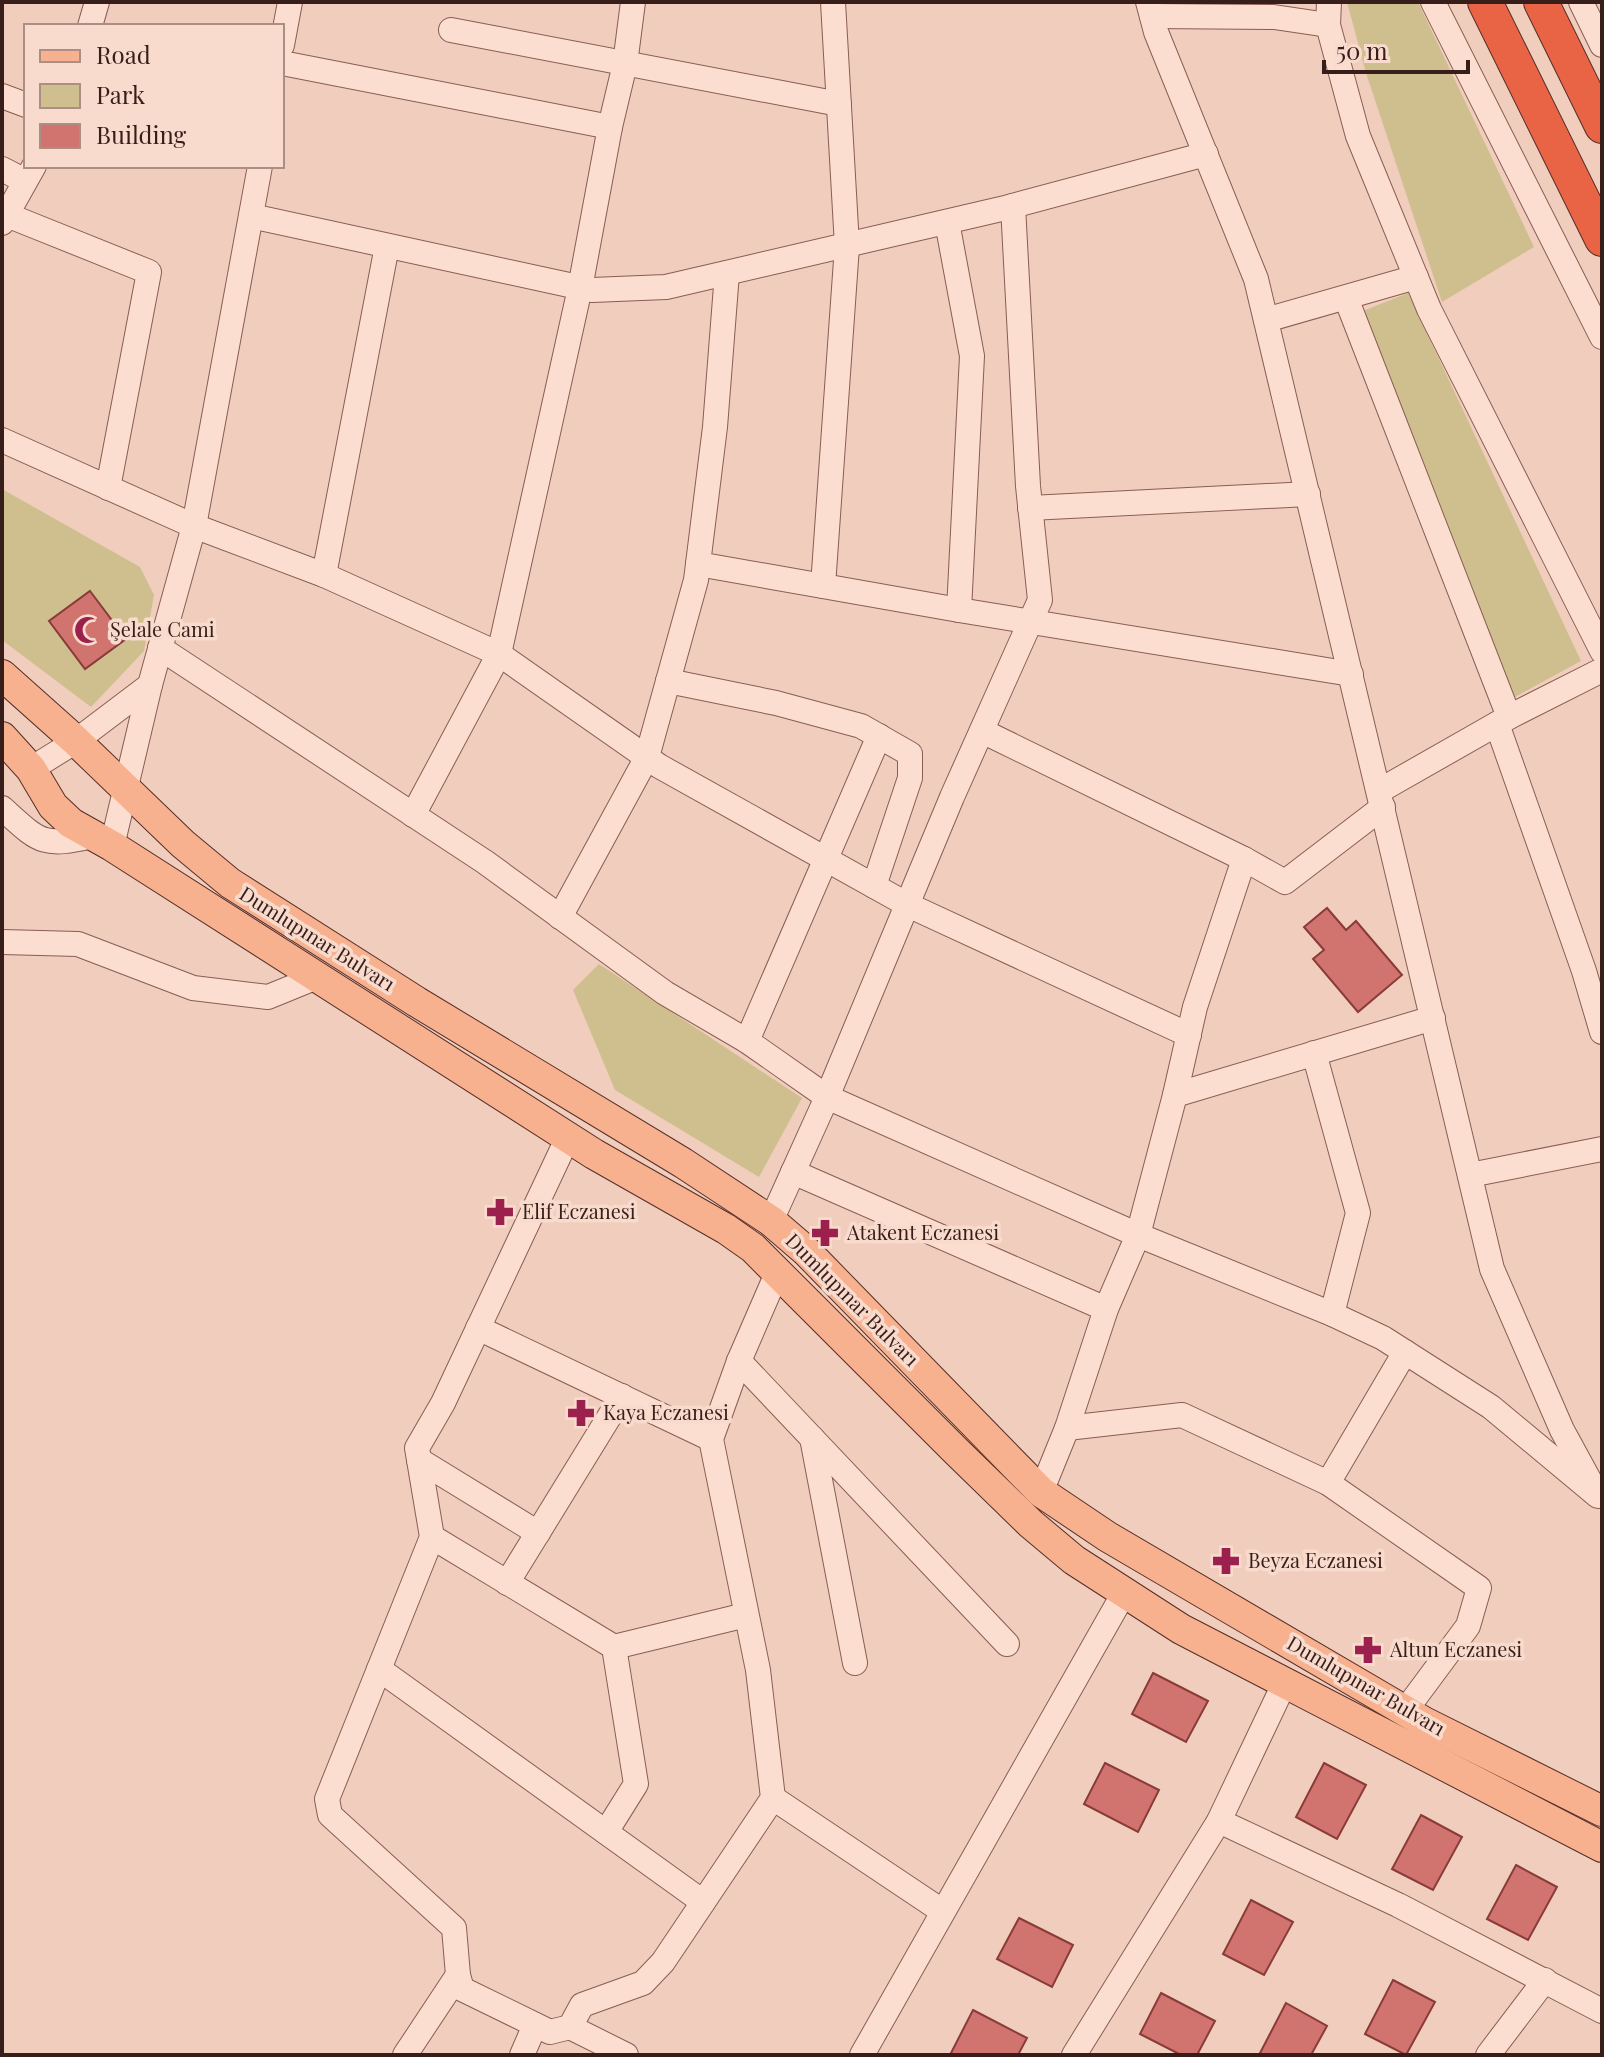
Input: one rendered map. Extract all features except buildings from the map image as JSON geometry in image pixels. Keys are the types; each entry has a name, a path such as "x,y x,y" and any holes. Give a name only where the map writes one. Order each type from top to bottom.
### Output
{"highway":[{"path":"1485,2 1602,239"},
{"path":"1541,2 1602,126"}],"main road":[{"name":"Dumlupınar Bulvarı","path":"2,675 183,844 230,883 417,1002 683,1163 771,1221 806,1251 1041,1492 1108,1537 1405,1711 1602,1811"},
{"name":"Dumlupınar Bulvarı","path":"2,737 31,769 53,806 71,823 568,1137 726,1229 778,1271 1031,1524 1074,1560 1181,1629 1602,1847"}],"street":[{"path":"91,24 97,2"},
{"path":"284,34 290,2"},
{"path":"413,815 499,654 580,288 625,64 633,2"},
{"path":"823,586 847,246 833,2"},
{"path":"1433,2 1602,337"},
{"path":"1581,2 1602,45"},
{"path":"1601,1495 1562,1430 1492,1269 1256,279 1150,9 1212,10 1274,17 1329,13 1358,136 1429,309 1602,651"},
{"path":"451,30 839,104"},
{"path":"284,63 610,127"},
{"path":"2,96 24,104"},
{"path":"251,216 580,288 666,287 1013,206 1206,154"},
{"path":"2,808 37,839 65,843 102,841 125,789 194,526 260,168"},
{"path":"2,169 30,174 4,219 149,272 108,488"},
{"path":"771,1221 1040,600 1030,508 1013,206"},
{"path":"947,222 972,356 959,610"},
{"path":"324,575 387,246"},
{"path":"560,917 647,757 696,580 715,427 727,273"},
{"path":"1266,320 1416,277"},
{"path":"1346,298 1503,721 1602,1032"},
{"path":"2,440 194,526 324,575 499,654 647,757 826,860 908,905 1189,1035"},
{"path":"1030,508 1308,494"},
{"path":"698,564 1351,674"},
{"path":"160,648 485,862 665,993 747,1041 827,1097 1138,1235 1383,1338 1491,1407 1601,1495"},
{"path":"982,731 1285,882 1381,799 1503,721 1602,670"},
{"path":"668,681 776,703 861,726 910,754 910,778 874,886"},
{"path":"31,769 76,741 150,685"},
{"path":"747,1041 879,736"},
{"path":"1041,1492 1067,1428 1106,1309 1138,1235 1195,1007 1244,859"},
{"path":"2,942 78,944 193,988 268,997 317,977"},
{"path":"1175,1095 1433,1018"},
{"path":"1314,1053 1358,1213 1332,1314"},
{"path":"568,1137 443,1403 417,1448 432,1537 327,1799 330,1815 454,1928 462,1989 550,2032 570,2027 626,2055"},
{"path":"1470,1175 1602,1149"},
{"path":"793,1172 1106,1309"},
{"path":"570,2027 582,2005 643,1983 663,1962 773,1798 758,1670 711,1439 739,1361 778,1271"},
{"path":"478,1328 711,1439"},
{"path":"1328,1483 1405,1352"},
{"path":"739,1361 1007,1644"},
{"path":"507,1583 622,1396"},
{"path":"1067,1428 1182,1415 1328,1483 1479,1588 1468,1626 1405,1711"},
{"path":"812,1438 855,1663"},
{"path":"419,1460 538,1533"},
{"path":"432,1537 614,1647 746,1615"},
{"path":"862,2055 1124,1593"},
{"path":"606,1832 636,1784 614,1647"},
{"path":"379,1669 703,1902"},
{"path":"1079,2052 1219,1821 1285,1682"},
{"path":"773,1798 942,1911"},
{"path":"1219,1821 1398,1905 1602,2011"},
{"path":"405,2055 458,1975"},
{"path":"1488,2055 1545,1980"},
{"path":"522,2055 535,2025"}],"green space":[{"path":"1347,2 1418,2 1534,247 1442,302 1366,73"},
{"path":"1408,293 1581,661 1513,698 1363,311"},
{"path":"2,489 140,567 154,595 144,651 91,707 2,640"},
{"path":"599,964 802,1098 759,1177 615,1090 573,990"}],"place":[{"name":"Şelale Cami","path":"88,630"},
{"name":"Elif Eczanesi","path":"500,1212"},
{"name":"Atakent Eczanesi","path":"825,1233"},
{"name":"Kaya Eczanesi","path":"581,1413"},
{"name":"Beyza Eczanesi","path":"1226,1561"},
{"name":"Altun Eczanesi","path":"1368,1650"}]}
